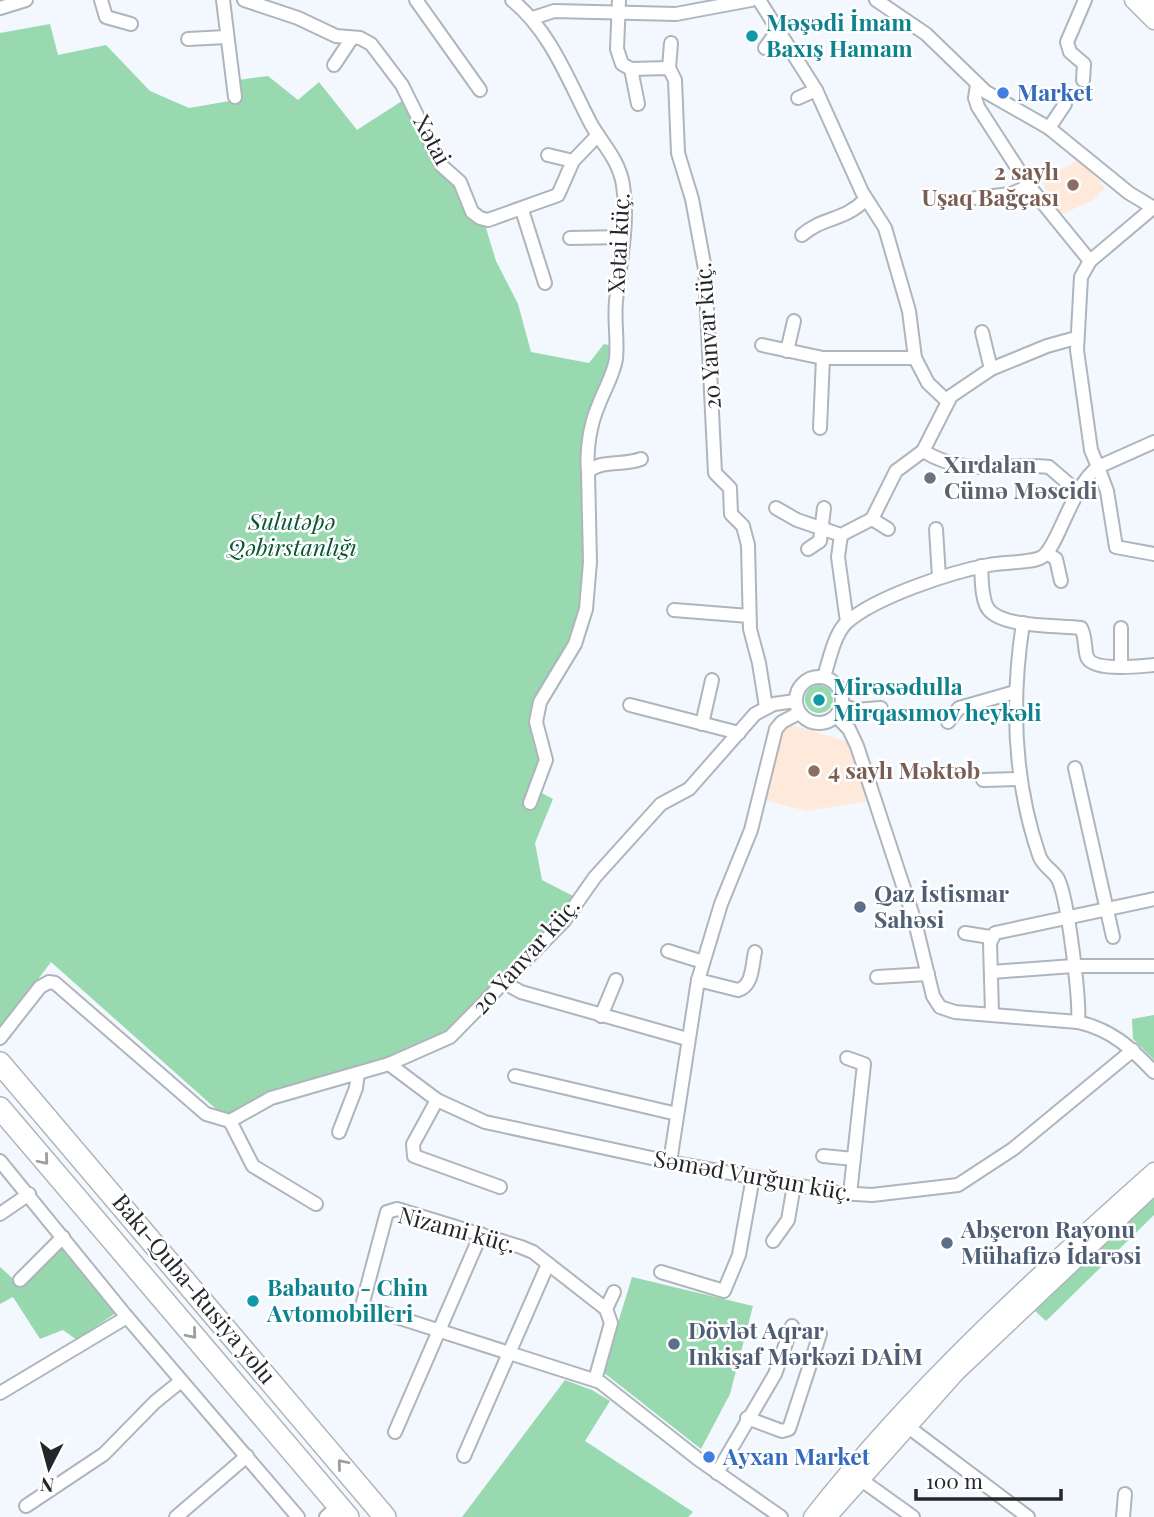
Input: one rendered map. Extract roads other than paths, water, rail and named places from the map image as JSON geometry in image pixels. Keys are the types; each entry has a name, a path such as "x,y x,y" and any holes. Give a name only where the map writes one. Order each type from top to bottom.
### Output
{"highway":[{"name":"Bakı-Quba-Rusiya yolu","path":"0,1063 385,1517"},
{"name":"Bakı-Quba-Rusiya yolu","path":"0,1108 339,1514"},
{"path":"361,1488 391,1517"}],"main road":[{"path":"1133,0 1154,20"},
{"path":"1149,0 1154,5"},
{"path":"812,1517 923,1390 971,1341 1154,1171"},
{"path":"828,1517 907,1426 1022,1308 1154,1186"}],"street":[{"path":"6,4 26,0"},
{"path":"102,0 106,17 131,24"},
{"path":"223,0 235,97"},
{"name":"Xətai","path":"244,0 298,18 336,36 371,44 402,85 442,166 460,182 475,216 488,220 558,195 573,161 598,135"},
{"path":"416,0 480,90"},
{"name":"Xətai küç.","path":"512,0 533,18 598,135 616,161 623,185 623,237 615,309 616,359 612,377 595,415 587,451 590,562 586,609 575,644 540,702 536,722 546,760 530,803"},
{"path":"533,18 554,11 619,5 676,14 751,0"},
{"path":"759,0 816,90 866,199 884,228 895,254 909,310 915,358 928,383 947,401"},
{"path":"876,0 926,34 977,85 1049,128 1129,193 1154,207 1090,261 1081,277 1076,338 1091,450 1107,491 1116,547 1154,554"},
{"path":"1083,80 1083,64 1070,52 1066,43 1085,0"},
{"path":"619,5 618,57 622,64 631,69 669,68"},
{"path":"765,48 778,30"},
{"path":"188,39 226,37"},
{"path":"334,65 352,38"},
{"name":"20 Yanvar küç.","path":"230,1121 286,1092 389,1064 450,1037 564,921 600,871 661,804 689,789 751,717 766,707 749,616 750,566 745,531 731,514 730,488 715,473 705,269 692,199 678,153 675,80 669,68 671,43"},
{"path":"631,69 638,104"},
{"path":"977,85 975,98 978,107 1029,186 1090,261"},
{"path":"798,98 816,90"},
{"path":"1049,128 1065,104"},
{"path":"548,155 573,161"},
{"path":"976,198 1011,194 1029,186"},
{"path":"802,235 817,223 848,215 866,199"},
{"path":"522,210 545,283"},
{"path":"570,238 623,237"},
{"path":"787,351 794,320"},
{"path":"982,331 991,369"},
{"path":"776,508 821,530 841,535 872,519 896,471 923,451 947,401 991,369 1047,346 1076,338"},
{"path":"762,345 823,358 915,358"},
{"path":"820,428 823,358"},
{"path":"824,677 837,638 847,622 939,577 981,566 1037,559 1047,552 1077,491 1098,467 1154,442"},
{"path":"923,451 940,461 969,469 1049,467 1077,491"},
{"path":"588,471 599,465 641,459"},
{"path":"808,549 817,544 824,508"},
{"path":"872,519 888,530"},
{"path":"936,529 939,577"},
{"path":"841,535 838,557 847,622"},
{"path":"1047,552 1056,559 1061,581"},
{"path":"981,566 986,606 990,612 1023,623 1081,628 1090,661 1121,667 1154,665"},
{"path":"674,610 749,616"},
{"path":"1023,623 1015,692 1019,779 1039,856 1057,878 1066,918 1078,1022"},
{"path":"1121,628 1121,667"},
{"path":"670,1162 687,1039 703,962 721,904 751,830 776,729 797,707 801,684 812,678 824,677 839,687 839,711 857,746 940,1007 955,1012 1078,1022 1108,1030 1154,1072"},
{"path":"702,724 712,680"},
{"path":"948,722 959,708 1015,692"},
{"path":"630,705 739,733"},
{"path":"766,707 797,707"},
{"path":"797,707 808,721 820,724 839,711 881,708"},
{"path":"1074,768 1114,937"},
{"path":"983,780 1019,779"},
{"path":"965,933 990,937 995,933 1154,899"},
{"path":"990,937 992,1013"},
{"path":"668,951 703,962"},
{"path":"698,980 744,989 748,983 755,952"},
{"path":"992,972 1073,966 1154,966"},
{"path":"877,977 928,974"},
{"path":"601,1016 617,980"},
{"path":"0,1038 40,987 50,982 60,986 210,1118 230,1121 253,1166 316,1204"},
{"path":"503,982 521,992 687,1039"},
{"name":"Səməd Vurğun küç.","path":"389,1064 437,1100 468,1116 518,1131 794,1185 872,1195 958,1185 1013,1149 1133,1050"},
{"path":"847,1058 864,1064 850,1194"},
{"path":"339,1132 356,1088 358,1073"},
{"path":"515,1076 677,1114"},
{"path":"437,1100 413,1144 414,1156 500,1186"},
{"path":"824,1156 854,1158"},
{"path":"0,1161 127,1317 298,1517"},
{"path":"661,1272 724,1291 739,1255 752,1177"},
{"path":"773,1241 788,1220 794,1185"},
{"path":"0,1214 29,1195"},
{"name":"Nizami küç.","path":"606,1309 548,1264 521,1247 397,1209 387,1212 362,1306 595,1380 608,1387 717,1473 781,1517"},
{"path":"395,1432 481,1234"},
{"path":"20,1280 62,1237"},
{"path":"464,1457 548,1264"},
{"path":"595,1380 611,1323 606,1309 614,1292"},
{"path":"0,1393 127,1317"},
{"path":"717,1473 775,1374 792,1326"},
{"path":"747,1418 782,1431 789,1429 820,1334"},
{"path":"26,1506 104,1454 155,1402 181,1381"},
{"path":"907,1426 1028,1517"},
{"path":"176,1517 247,1457"},
{"path":"860,1479 913,1517"},
{"path":"1123,1517 1125,1494"}],"place":[{"name":"Məşədi İmam Baxış Hamam","path":"752,36"},
{"name":"Market","path":"1003,93"},
{"name":"2 saylı Uşaq Bağçası","path":"1073,185"},
{"name":"Xırdalan Cümə Məscidi","path":"930,478"},
{"name":"Mirəsədulla Mirqasımov heykəli","path":"819,700"},
{"name":"4 saylı Məktəb","path":"814,771"},
{"name":"Qaz İstismar Sahəsi","path":"860,907"},
{"name":"Abşeron Rayonu Mühafizə İdarəsi","path":"947,1243"},
{"name":"Babauto - Chin Avtomobilleri","path":"253,1301"},
{"name":"Dövlət Aqrar Inkişaf Mərkəzi DAİM","path":"674,1344"},
{"name":"Ayxan Market","path":"709,1457"}],"park label":[{"name":"Sulutəpə Qəbirstanlığı","path":"292,535"}]}
